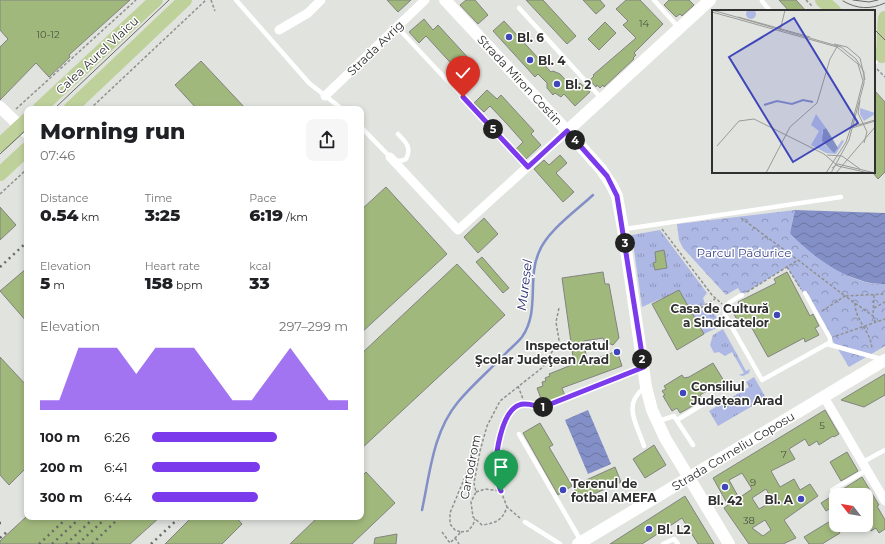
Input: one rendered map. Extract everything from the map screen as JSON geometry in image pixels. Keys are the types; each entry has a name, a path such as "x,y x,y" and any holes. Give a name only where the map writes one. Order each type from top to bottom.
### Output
{"main road":[{"name":"Calea Aurel Vlaicu","path":"42,106 156,0"},
{"name":"Calea Aurel Vlaicu","path":"77,106 185,0"},
{"name":"Strada Miron Costin","path":"445,0 607,176 617,196 646,387 657,422 688,478 729,544"},
{"path":"567,131 710,0"},
{"path":"822,0 833,10"},
{"path":"878,59 885,47 885,18"},
{"path":"0,108 24,125"},
{"path":"0,145 24,127"},
{"path":"0,174 24,152"},
{"name":"Strada Corneliu Coposu","path":"580,543 885,360"}],"street":[{"path":"279,30 308,12 321,0"},
{"name":"Strada Avrig","path":"325,96 425,0"},
{"path":"390,157 458,230 567,131"},
{"path":"824,397 866,466 885,501"}],"lane":[{"path":"236,0 309,83 338,106"},
{"path":"656,1 680,28"},
{"path":"762,2 769,10"},
{"path":"520,8 602,100"},
{"path":"397,27 528,167"},
{"path":"364,130 390,157 394,160 402,161 409,155 408,146 398,134"},
{"path":"623,229 842,197"},
{"path":"805,294 817,314 830,341 885,360"},
{"path":"742,295 726,306 725,315 762,380 830,341"},
{"path":"644,446 632,411 632,401 636,394 646,387"},
{"path":"677,420 705,403"},
{"path":"657,422 671,416 677,420 692,445"},
{"path":"520,434 580,543"},
{"path":"835,488 866,466 885,450"},
{"path":"525,522 560,544"},
{"path":"663,544 674,539 678,544"}],"path":[{"path":"16,109 136,0"},
{"path":"93,106 206,0"},
{"path":"211,0 214,11"},
{"path":"806,0 816,10"},
{"path":"878,59 885,76"},
{"path":"0,194 24,172"},
{"path":"734,212 872,316 875,322"},
{"path":"659,224 715,299 726,306"},
{"path":"742,295 798,260"},
{"path":"787,267 805,294"},
{"path":"817,314 845,296 885,294"},
{"path":"872,316 874,295"},
{"path":"692,313 715,299"},
{"path":"873,308 885,302"},
{"path":"855,303 855,313 870,339 871,356"},
{"name":"Cartodrom","path":"475,519 473,516 471,502 476,492 474,483 481,446 487,426 500,401 543,367 559,340 556,322 559,308"},
{"path":"830,341 863,326 885,319"},
{"path":"525,522 507,507 496,475 498,448 501,434 510,413 518,406 525,404 543,407 644,367"},
{"path":"518,386 525,404"},
{"path":"481,446 477,448 450,513 450,524 455,530 461,532 468,531 473,525 475,519 482,525 496,523 504,517 507,507"},
{"path":"476,492 486,489 501,491"},
{"path":"442,532 450,543 461,532"},
{"path":"455,538 459,544"}],"green space":[{"name":"Parcul Pădurice","path":"795,210 790,233 834,268 846,275 871,283 885,284 885,346 849,367 787,267 742,295 738,288 726,295 683,248 679,240 677,224"},
{"path":"660,230 707,293 703,298 705,304 691,311 665,303 662,298 642,307 632,235"},
{"path":"710,306 721,326 704,334 693,315"},
{"path":"723,329 746,371 750,369 749,373 743,376 739,375 744,373 732,352 725,356 719,352 714,353 710,345 713,335"},
{"path":"754,377 766,398 718,426 709,411 749,387 746,382"}],"water":[{"path":"795,210 885,213 885,284 859,280 846,275 833,268 809,251 790,233"},
{"path":"588,410 611,464 588,474 565,420"}],"building":[{"path":"0,0 130,0 69,55 70,57 49,77 36,63 0,100 0,47 8,39 0,30"},
{"path":"387,0 411,0 398,12"},
{"path":"466,0 475,0 488,15 478,24 460,5"},
{"path":"526,0 543,0 576,36 567,44"},
{"path":"583,0 600,0 605,6 596,14"},
{"path":"626,0 640,0 663,24 634,53 636,55 633,58 634,59 604,87 603,85 600,88 597,85 596,87 590,80 594,76 593,75 636,38 623,25 628,21 616,9"},
{"path":"669,0 689,0 694,5 682,16 680,14 676,17 664,5"},
{"path":"779,0 796,0 805,10 788,10"},
{"path":"424,19 433,30 438,25 471,61 465,66 474,76 460,89 451,79 459,72 426,36 419,43 409,32"},
{"path":"504,21 551,72 553,71 560,74 573,88 580,83 590,92 575,106 564,94 561,97 555,93 553,95 547,88 547,83 538,74 535,77 493,31"},
{"path":"605,22 616,33 599,50 588,39"},
{"path":"201,61 243,106 194,106 175,85"},
{"path":"487,90 497,99 501,95 534,131 531,134 541,145 526,159 516,149 523,142 507,124 490,106 484,112 474,103"},
{"path":"875,91 885,102 885,172 878,179 874,174"},
{"path":"560,155 567,163 556,173 574,192 563,202 534,169 544,160 549,165"},
{"path":"386,187 447,254 364,330 364,207"},
{"path":"0,207 16,225 0,240"},
{"path":"484,218 498,234 478,253 464,237"},
{"path":"664,250 667,268 655,270 653,263 656,262 655,252"},
{"path":"482,257 509,288 503,293 476,262"},
{"path":"457,264 505,315 364,446 364,351"},
{"path":"24,271 24,319 0,291"},
{"path":"603,272 605,284 609,284 619,338 613,345 605,342 603,338 584,341 587,362 617,351 622,366 562,388 565,396 543,404 537,388 543,386 542,382 546,381 545,378 550,376 549,374 574,364 562,278"},
{"name":"Casa de Cultură a Sindicatelor","path":"787,272 810,316 813,314 819,326 815,328 819,335 805,342 804,338 768,357 748,321 740,325 731,309 740,305 738,302 776,283 774,279"},
{"path":"679,290 704,334 677,350 652,304"},
{"path":"0,357 24,383 24,470 9,485 0,475"},
{"name":"Consiliul Județean Arad","path":"713,363 724,381 700,395 703,400 680,413 677,408 672,411 663,396 665,395 662,391 666,389 664,386 682,375 684,378 689,377"},
{"path":"885,374 885,395 864,407 841,400"},
{"path":"825,410 839,434 819,445 817,441 809,446 805,439 789,449 795,459 771,471 780,487 794,479 800,490 810,484 818,496 784,520 796,538 783,544 749,544 724,508 728,505 713,478","holes":["742,473 752,489 739,498 729,480","766,489 773,501 759,509 752,498","765,520 771,530 763,536 752,528"]},
{"path":"540,423 553,445 549,447 572,486 558,495 523,433"},
{"path":"654,445 666,465 645,478 633,459"},
{"path":"847,452 858,471 841,481 830,462"},
{"path":"615,467 621,482 580,500 573,486"},
{"path":"366,472 395,503 352,544 290,544 315,520 364,520 364,474"},
{"path":"862,477 869,488 845,488"},
{"path":"873,495 885,520 885,529 879,533 876,528 873,530"},
{"path":"685,496 714,544 698,544 682,518 642,544 610,544"},
{"path":"829,498 829,509 826,511 821,503"},
{"path":"24,519 157,520 130,544 0,544 0,541"},
{"path":"189,520 239,520 242,524 222,544 165,544"},
{"path":"829,522 829,532 840,533 822,544 809,544 804,537"},
{"path":"397,534 396,544 374,544 375,538"}],"waterway":[{"name":"Mureșel","path":"422,510 430,467 443,426 458,402 522,337 531,317 534,273 539,252 543,244 555,229 593,195"}],"tram line":[{"path":"57,106 169,0"},
{"path":"853,0 869,2 878,0"},
{"path":"843,1 853,6 864,8 874,7 885,3"},
{"path":"875,30 885,40"},
{"path":"0,154 24,132"}],"railway":[{"path":"0,267 24,245"},
{"path":"39,544 65,520"},
{"path":"52,544 78,520"},
{"path":"66,544 92,520"},
{"path":"78,544 104,520"},
{"path":"92,544 117,520"},
{"path":"151,544 177,520"},
{"path":"0,538 9,530"}],"place":[{"name":"Bl. 6","path":"509,37"},
{"name":"Bl. 4","path":"530,60"},
{"name":"Bl. 2","path":"557,84"},
{"name":"Casa de Cultură a Sindicatelor","path":"777,315"},
{"name":"Inspectoratul Şcolar Judeţean Arad","path":"617,352"},
{"name":"Consiliul Județean Arad","path":"683,393"},
{"name":"Bl. 42","path":"725,487"},
{"name":"Terenul de fotbal AMEFA","path":"563,490"},
{"name":"Bl. A","path":"801,499"},
{"name":"Bl. L2","path":"649,529"}],"route":[{"path":"463,97 528,167 567,131 607,176 617,196 644,367 543,407 525,404 518,406 510,413 506,420 498,448 496,475 501,491"}]}
